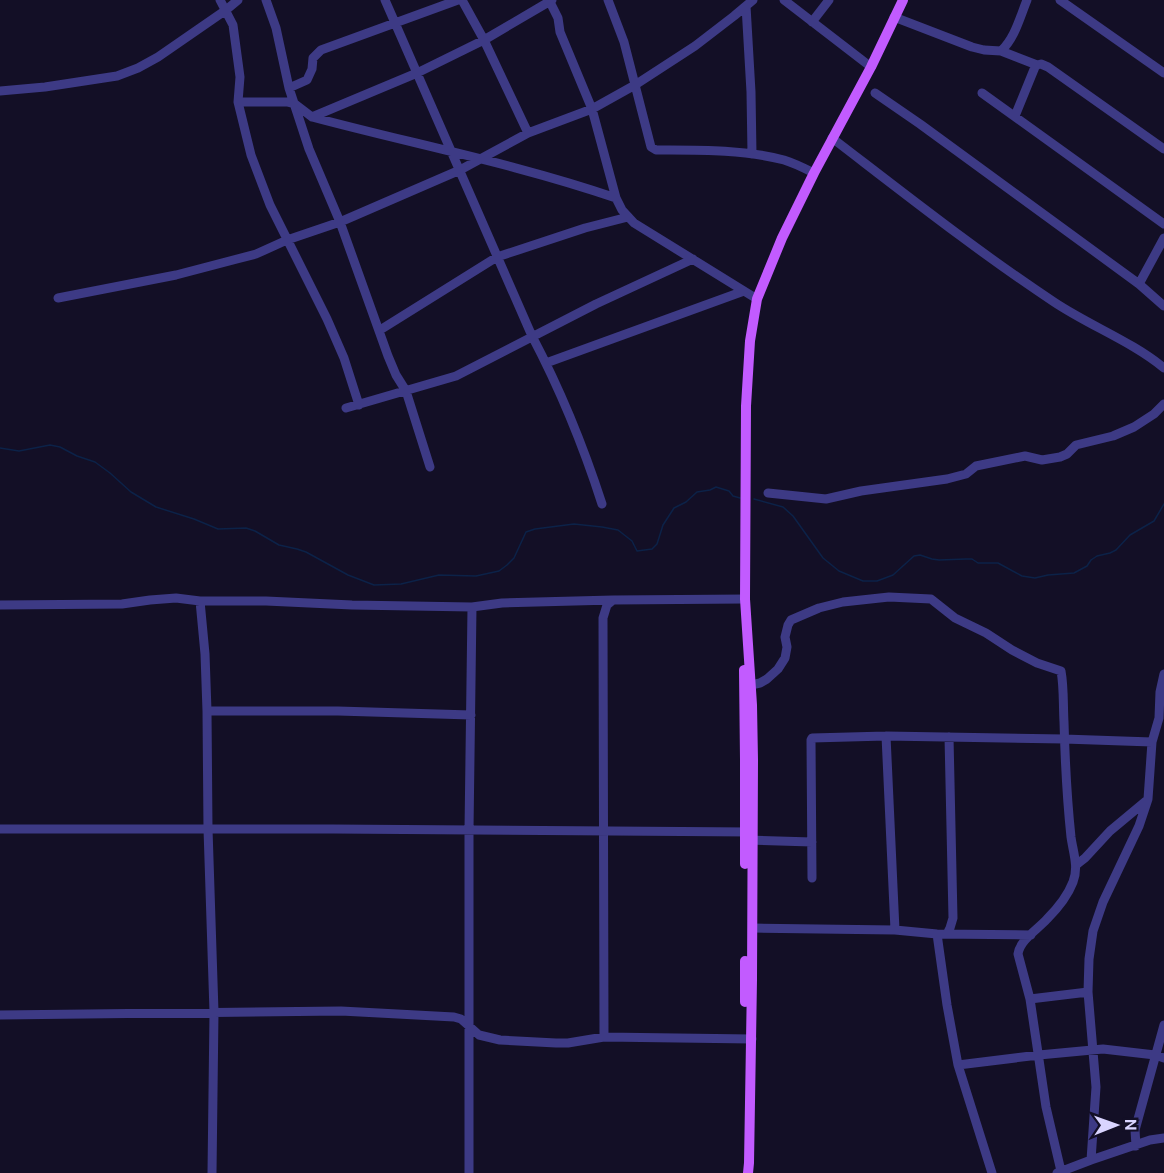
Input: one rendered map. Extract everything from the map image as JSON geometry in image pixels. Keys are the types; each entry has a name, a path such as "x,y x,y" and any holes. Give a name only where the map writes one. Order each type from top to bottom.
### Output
{"main road":[{"path":"748,1173 751,685 746,599 748,361 757,299 782,238 832,138 871,67 903,0"},
{"path":"743,1173 753,928 743,656 747,634"}],"street":[{"path":"220,0 233,25 240,77 238,102 251,155 270,205 344,357 359,405"},
{"path":"0,91 117,76 138,68 158,57 238,0"},
{"path":"266,0 276,28 289,88 309,148 340,222 388,356 406,391 430,468"},
{"path":"385,0 532,336 553,376 588,459 602,504"},
{"path":"289,88 307,80 312,69 313,58 321,50 460,0 484,40 528,132"},
{"path":"608,0 624,42 652,149 752,154 786,160 814,173"},
{"path":"784,0 871,67"},
{"path":"812,22 829,0"},
{"path":"1001,51 1014,32 1027,0"},
{"path":"1060,0 1164,73"},
{"path":"312,117 417,73 484,40 550,1 558,18 560,32 592,109 616,198 622,210 634,223 757,299"},
{"path":"58,298 176,275 237,260 340,222 460,170 528,132 592,109 635,85 695,46 750,3"},
{"path":"750,3 752,154"},
{"path":"894,17 972,47 1001,51 1048,67 1164,149"},
{"path":"1015,116 1037,65"},
{"path":"875,93 1138,284 1164,306"},
{"path":"982,93 1164,225"},
{"path":"238,102 295,104 312,117 586,187 616,198"},
{"path":"832,138 991,259 1072,315 1131,345 1164,368"},
{"path":"380,330 497,257 585,228 628,217"},
{"path":"1138,284 1164,238"},
{"path":"346,408 456,376 532,336 693,259"},
{"path":"546,363 744,291"},
{"path":"768,493 826,499 861,491 947,479 966,474 976,466 1025,456 1042,460 1060,457 1076,445 1113,436 1134,427 1154,414 1164,404"},
{"path":"751,685 767,679 778,669 785,658 787,647 785,637 791,620 819,608 843,602 890,597 931,599 955,618 986,633 1012,650 1037,663 1061,671 1070,825 1076,865 1073,881 1066,894 1019,949 1018,954 1030,999 1046,1107 1059,1172 1164,1138"},
{"path":"0,605 122,604 176,598 200,601 472,607 502,603 746,599"},
{"path":"604,1037 603,618 607,605 613,600"},
{"path":"200,601 207,711 214,1012 212,1173"},
{"path":"469,1173 469,830 472,607"},
{"path":"1091,1160 1096,1087 1088,992 1093,931 1103,902 1139,826 1148,799 1152,742 1159,718 1160,692 1164,674"},
{"path":"207,711 338,711 471,715"},
{"path":"812,878 812,738 886,736 1152,742"},
{"path":"886,736 895,930"},
{"path":"942,934 950,928 953,918 949,737"},
{"path":"1076,865 1110,831 1148,799"},
{"path":"0,829 603,831 749,836 812,842"},
{"path":"753,928 1031,935"},
{"path":"942,934 947,1005 958,1065 992,1173"},
{"path":"1030,999 1088,992"},
{"path":"1,1015 341,1011 454,1017 461,1019 479,1035 500,1040 568,1043 604,1037 748,1040"},
{"path":"1136,1146 1135,1130 1160,1057 1164,1025"},
{"path":"958,1065 1103,1049 1160,1057"}],"waterway":[{"path":"0,448 19,451 50,445 60,447 95,462 131,492 156,507 218,529 246,528 255,531 279,545 306,552 348,575 374,585 401,584 439,575 476,576 499,571 514,558 526,532 535,529 574,524 602,527 618,530 632,541 637,551 652,549 657,544 663,525 674,508 686,502 697,492 716,487 740,498"},
{"path":"754,499 783,507 793,516 823,558 839,571 863,581 877,581 893,575 914,556 920,555 939,560 972,559 978,563 998,563 1022,576 1035,578 1074,573 1087,566 1097,556 1116,550 1130,535 1154,521 1164,504"}]}
